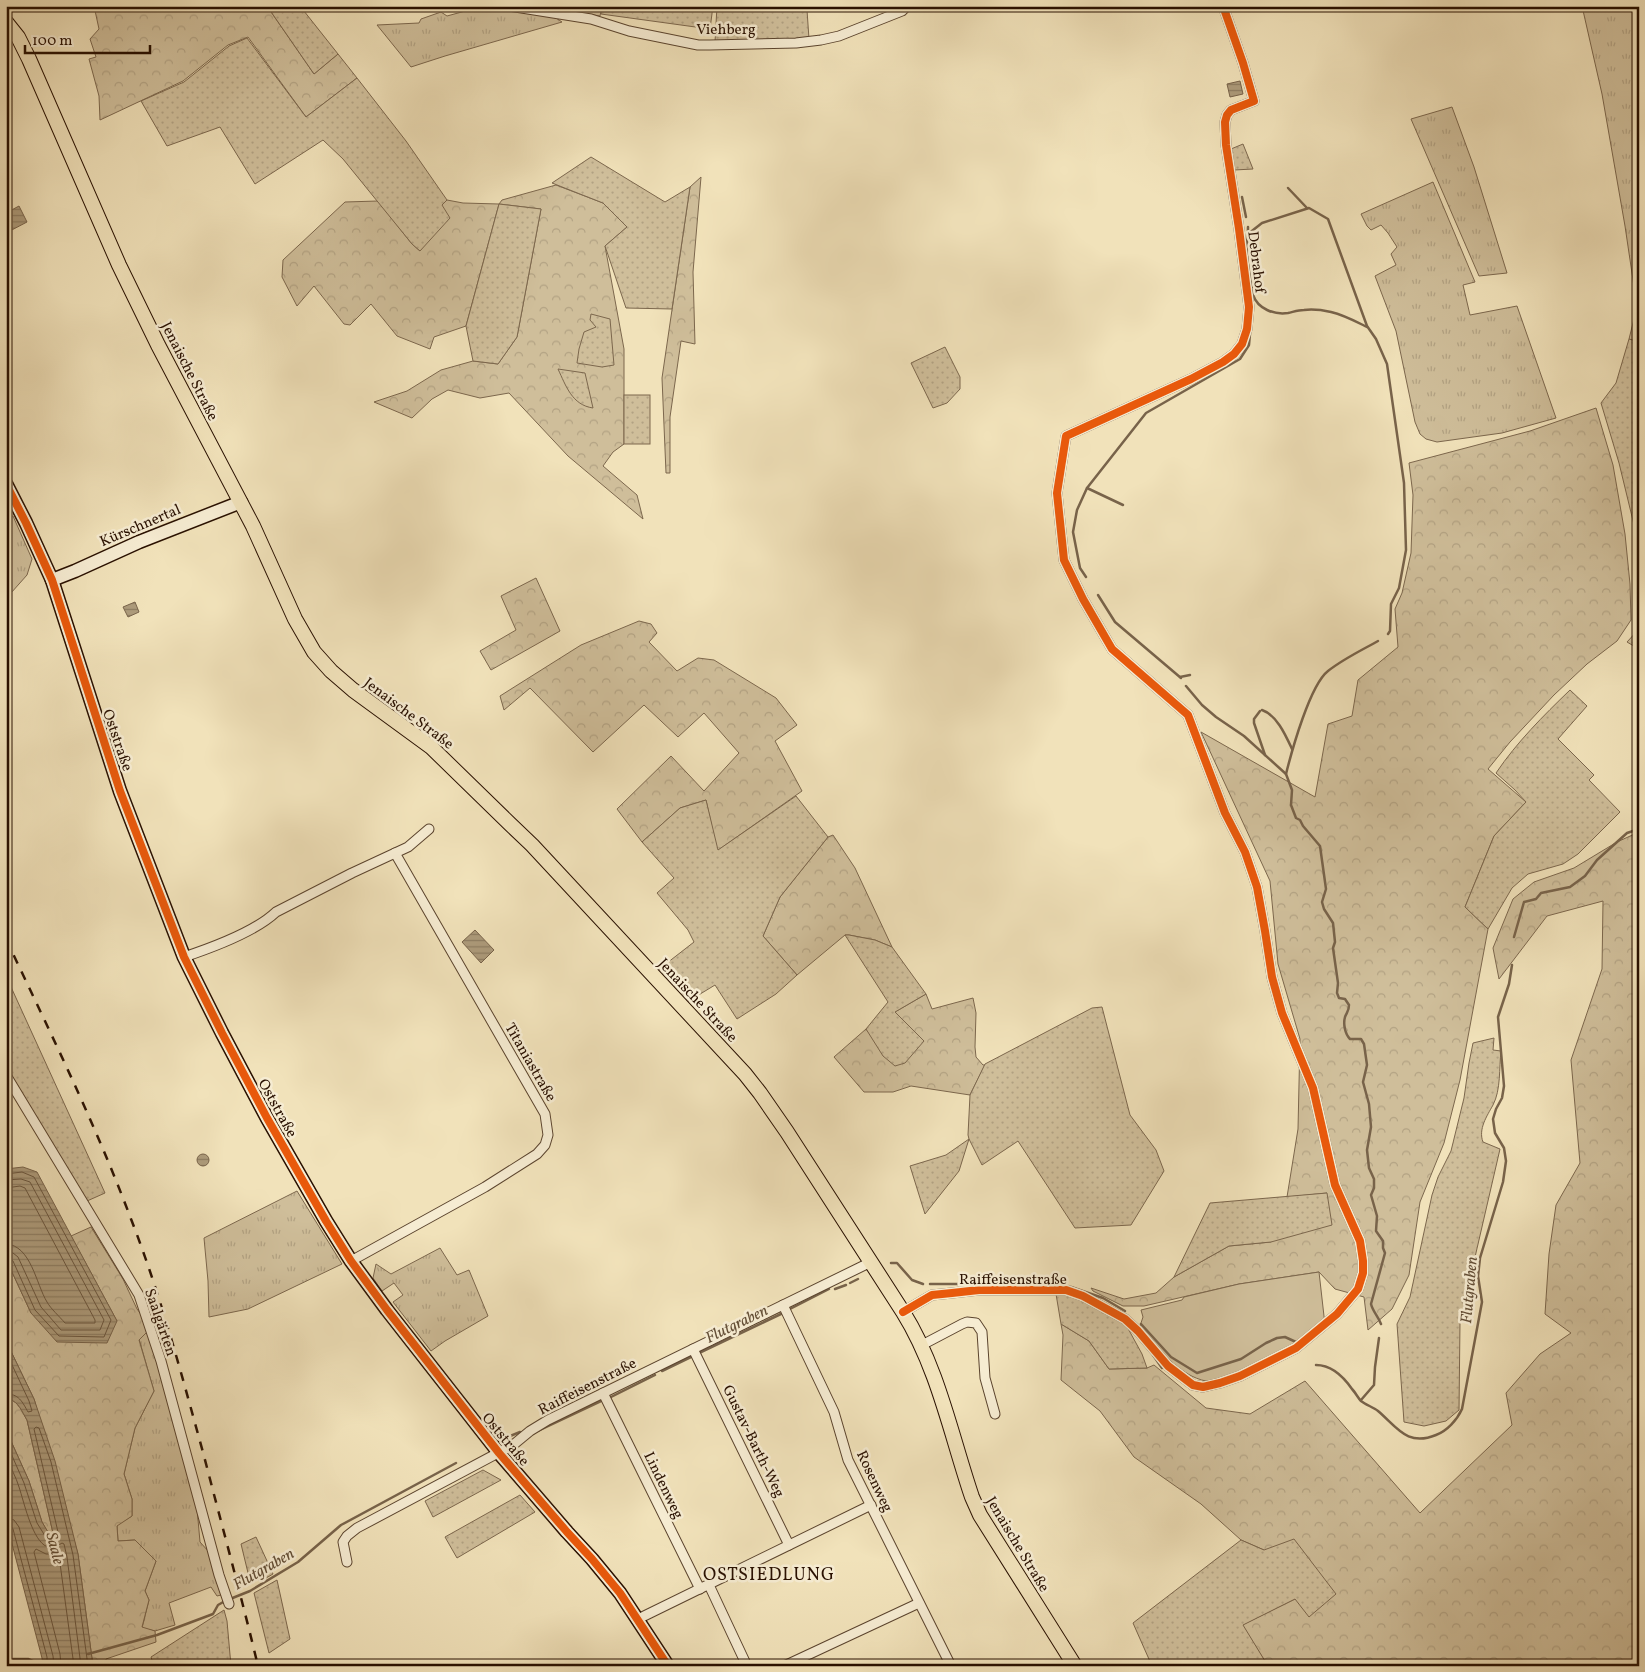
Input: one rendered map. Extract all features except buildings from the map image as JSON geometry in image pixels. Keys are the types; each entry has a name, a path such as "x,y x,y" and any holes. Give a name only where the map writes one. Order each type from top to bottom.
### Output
{"main road":[{"name":"Jenaische Straße","path":"6,22 18,37 29,59 96,215 145,319 241,502 295,619 314,652 344,683 431,747 532,845 745,1074 760,1093 871,1262 922,1345 972,1498 980,1515 1075,1666"}],"street":[{"name":"Viehberg","path":"509,6 591,19 629,31 698,45 796,42 839,36 902,11 907,6"},
{"name":"Debrahof","path":"1066,436 1191,379 1223,362 1234,354 1242,344 1247,329 1250,307 1226,145 1225,122 1226,115 1231,110 1254,101 1223,6"},
{"name":"Raiffeisenstraße","path":"903,1312 932,1296 952,1292 980,1290 1066,1290 1083,1296 1125,1319 1168,1366 1193,1385 1203,1387 1240,1376 1296,1348 1337,1314 1358,1289 1362,1274 1363,1261 1360,1241 1335,1185 1313,1088 1282,1013 1272,977 1266,931 1257,887 1245,852 1225,813 1188,715 1112,649 1083,599 1064,560 1057,493 1066,436"},
{"name":"Oststraße","path":"6,484 52,580 124,802 184,957 267,1118 351,1261 413,1345 499,1453 592,1559 638,1619 668,1666"},
{"name":"Kürschnertal","path":"52,580 138,542 241,502"},
{"path":"184,957 232,938 270,918 276,912 408,847 429,830"},
{"name":"Titaniastraße","path":"351,1261 485,1187 537,1154 545,1145 548,1134 545,1114 394,853"},
{"name":"Saalgärten","path":"6,1075 139,1295 160,1361 219,1575 228,1600"},
{"name":"Raiffeisenstraße","path":"347,1562 343,1542 357,1528 499,1453 548,1420 871,1262"},
{"name":"Rosenweg","path":"782,1305 834,1412 848,1460 951,1666"},
{"path":"922,1345 962,1324 967,1322 976,1323 982,1332 985,1378 995,1414"},
{"name":"Gustav-Barth-Weg","path":"693,1349 789,1545"},
{"name":"Lindenweg","path":"603,1393 747,1666"},
{"path":"638,1619 871,1505"},
{"path":"784,1666 919,1603"}],"green space":[{"path":"94,6 267,6 314,74 338,54 357,78 306,117 248,37 228,45 183,81 100,120 99,96 89,59 96,57 90,39 99,29"},
{"path":"267,6 300,6 338,54 314,74"},
{"path":"489,6 499,6 556,18 562,22 411,67 377,25 419,23 421,19 441,12 447,16"},
{"path":"530,6 602,6 600,16"},
{"path":"602,6 713,6 710,29 601,14"},
{"path":"717,6 821,6 807,10 809,39 715,42"},
{"path":"1582,6 1639,6 1639,342 1629,339 1637,307 1602,94"},
{"path":"247,38 306,117 357,78 406,141 447,200 442,205 450,218 420,251 412,244 343,159 323,140 255,184 220,127 167,146 141,101 184,82 229,46"},
{"path":"1452,107 1474,167 1507,273 1479,276 1411,119"},
{"path":"1243,144 1253,169 1234,170 1231,149"},
{"path":"591,157 665,202 690,187 672,309 626,308 605,246 627,227 603,203 552,183"},
{"path":"701,177 693,272 695,344 681,341 670,417 670,473 666,473 662,378 690,187"},
{"path":"1433,182 1475,282 1463,285 1470,315 1517,306 1556,418 1502,433 1437,442 1426,439 1420,434 1415,422 1396,331 1375,276 1396,265 1391,254 1397,247 1381,225 1371,230 1361,214"},
{"path":"556,185 603,203 627,227 605,246 624,349 624,444 613,452 603,466 637,495 643,519 568,456 509,393 480,398 448,390 432,399 412,418 374,402 407,391 441,370 473,361 498,364 517,337 541,209 499,204 502,200"},
{"path":"447,200 463,203 499,204 466,326 434,337 430,349 397,336 371,304 350,325 344,324 314,286 297,306 282,277 283,260 345,202 378,201 412,244 420,251 442,205"},
{"path":"499,204 541,209 517,337 498,364 473,361 466,326"},
{"path":"591,314 610,319 614,365 602,367 577,363 584,332 596,327 590,320"},
{"path":"1629,339 1639,342 1639,530 1635,529 1619,463 1601,403 1616,383"},
{"path":"945,347 960,377 960,389 947,403 933,408 911,363"},
{"path":"558,369 585,373 593,408 575,399 567,388"},
{"path":"624,395 650,395 650,444 624,444"},
{"path":"1596,408 1613,465 1625,534 1630,584 1631,620 1617,641 1587,664 1554,695 1510,742 1488,769 1526,802 1494,836 1465,907 1488,929 1460,1080 1444,1143 1420,1202 1409,1275 1392,1309 1368,1330 1364,1297 1335,1289 1319,1272 1239,1284 1144,1306 1123,1306 1093,1291 1091,1288 1124,1299 1156,1293 1174,1277 1229,1246 1271,1242 1327,1193 1287,1197 1298,1129 1300,1039 1278,964 1270,881 1201,732 1315,797 1328,724 1352,716 1358,680 1398,647 1395,609 1402,593 1411,553 1413,495 1409,463 1530,431"},
{"path":"13,516 32,559 27,575 11,593 6,594 6,517"},
{"path":"536,578 560,631 491,670 480,651 516,630 501,596"},
{"path":"639,621 651,624 657,633 649,642 677,671 698,658 714,660 776,698 797,725 775,741 802,791 717,851 706,800 680,808 642,842 617,809 671,756 704,791 739,753 704,713 678,737 644,705 593,752 530,688 504,710 500,696 581,645"},
{"path":"1639,629 1639,649 1627,642"},
{"path":"1570,690 1587,706 1558,739 1594,775 1589,780 1620,812 1578,854 1563,864 1528,874 1512,888 1488,929 1465,907 1494,836 1526,802 1496,773 1522,740"},
{"path":"796,796 828,837 780,897 763,936 797,975 776,994 737,1019 715,985 687,1002 658,970 694,942 688,930 657,893 674,878 642,842 680,808 706,800 718,850"},
{"path":"1639,832 1639,1666 1268,1666 1242,1625 1295,1599 1264,1550 1241,1540 1201,1504 1134,1457 1100,1411 1061,1380 1063,1335 1061,1324 1089,1341 1109,1369 1147,1368 1154,1365 1206,1408 1250,1414 1305,1381 1420,1513 1512,1425 1506,1393 1540,1354 1571,1333 1545,1314 1549,1254 1556,1205 1580,1163 1571,1060 1602,969 1603,901 1547,916 1499,979 1493,948 1513,899 1534,882 1574,868 1617,842"},
{"path":"833,835 855,868 892,947 875,940 845,935 797,975 763,936 780,897 828,837"},
{"path":"845,935 875,940 892,947 926,994 895,1012 924,1041 905,1063 895,1066 883,1056 866,1029 888,1002"},
{"path":"6,976 105,1193 87,1201 6,1066"},
{"path":"926,994 932,1009 973,998 976,1013 976,1057 985,1065 970,1095 911,1086 893,1092 864,1092 834,1057 866,1029 874,1039 895,1012"},
{"path":"1102,1007 1130,1115 1156,1150 1164,1171 1131,1225 1075,1228 1018,1141 982,1165 969,1139 970,1095 985,1064 1092,1008"},
{"path":"1494,1038 1493,1050 1501,1051 1499,1086 1496,1099 1484,1123 1482,1137 1483,1142 1500,1149 1460,1322 1459,1410 1446,1421 1424,1426 1404,1422 1397,1324 1410,1297 1432,1195 1438,1177 1451,1151 1464,1098 1473,1043"},
{"path":"969,1139 959,1171 925,1214 910,1166 946,1155"},
{"path":"297,1191 342,1264 248,1309 209,1317 204,1238"},
{"path":"1327,1193 1332,1225 1271,1242 1229,1246 1174,1277 1210,1203"},
{"path":"91,1227 123,1279 137,1309 144,1318 147,1332 139,1340 154,1391 135,1428 124,1474 132,1499 132,1516 117,1526 118,1541 135,1540 156,1561 145,1591 149,1600 142,1627 155,1631 156,1642 106,1659 106,1666 93,1666 78,1554 34,1399 6,1341 6,1259 31,1313 117,1321 71,1236"},
{"path":"440,1248 457,1275 469,1270 488,1316 431,1351 393,1302 403,1295 394,1283 382,1291 373,1278 376,1264 391,1274"},
{"path":"1319,1272 1325,1325 1251,1369 1219,1380 1206,1381 1181,1370 1168,1359 1140,1326 1143,1317 1141,1310 1182,1300 1184,1297 1239,1284"},
{"path":"1056,1294 1067,1294 1080,1299 1125,1323 1142,1354 1147,1368 1109,1369 1089,1341 1061,1324"},
{"path":"147,1332 164,1385 197,1508 200,1542 209,1552 221,1595 217,1596 211,1587 169,1603 175,1625 155,1631 142,1628 149,1600 145,1591 156,1561 135,1540 118,1541 117,1525 132,1516 132,1499 124,1474 135,1428 154,1391 139,1339"},
{"path":"9,1399 18,1405 27,1420 53,1533 51,1538 42,1522 29,1481 6,1430 6,1403"},
{"path":"483,1470 501,1480 433,1517 425,1501"},
{"path":"520,1495 535,1512 457,1558 445,1537"},
{"path":"256,1537 273,1574 261,1581 249,1577 241,1544"},
{"path":"1294,1539 1336,1594 1309,1617 1295,1599 1243,1625 1268,1666 1152,1666 1133,1623 1241,1540 1264,1550"},
{"path":"277,1580 290,1639 269,1653 254,1593"},
{"path":"224,1610 227,1621 231,1666 154,1666 151,1657"}],"water":[{"path":"1240,81 1243,94 1230,97 1227,84"},
{"path":"19,206 27,222 6,233 6,213"},
{"path":"135,602 139,612 128,617 123,607"},
{"path":"475,930 494,950 481,963 462,942"},
{"path":"203,1154 209,1160 203,1166 197,1160"},
{"path":"23,1167 37,1172 117,1321 107,1343 57,1342 31,1313 6,1259 6,1169"},
{"name":"Saale","path":"6,1341 34,1399 55,1461 78,1554 93,1666 43,1666 6,1521 6,1430 29,1481 42,1522 51,1537 53,1533 27,1420 15,1402 9,1399 6,1403"}],"waterway":[{"path":"1288,188 1307,208"},
{"path":"1242,197 1246,217"},
{"path":"1248,234 1262,223 1309,208 1328,219 1367,326 1376,339 1387,364 1404,483 1406,550 1399,588 1391,604 1390,631 1388,634"},
{"path":"1248,227 1247,255 1249,270 1253,295 1259,304 1267,310 1277,313 1300,310 1328,311 1345,316 1367,327"},
{"path":"1086,577 1080,568 1073,532 1077,510 1087,488 1146,413 1240,359 1249,345 1250,334"},
{"path":"1087,488 1123,505"},
{"path":"1098,595 1115,622 1181,678"},
{"path":"1286,774 1302,719 1321,678 1340,663 1378,641"},
{"path":"1180,677 1190,675"},
{"path":"1186,686 1202,705 1244,736 1286,774 1292,790 1291,805 1296,818 1300,820 1320,846 1326,889 1322,902 1333,923 1335,942 1333,948 1338,983 1337,993 1339,998 1345,999 1349,1005 1344,1020 1347,1034 1350,1039 1361,1039 1364,1044 1367,1065 1363,1082 1369,1104 1371,1127 1367,1150 1369,1168 1374,1179 1374,1188 1371,1195 1377,1216 1376,1231 1383,1241 1385,1253 1371,1304 1381,1324"},
{"path":"1262,710 1277,721 1292,749"},
{"path":"1260,711 1254,719 1254,723 1265,755"},
{"name":"Flutgraben","path":"1514,937 1524,902 1536,899 1541,893 1570,887 1585,876 1597,860 1627,833 1639,829"},
{"name":"Flutgraben","path":"1316,1365 1322,1365 1337,1372 1361,1401 1378,1411 1403,1434 1410,1437 1417,1439 1426,1438 1444,1431 1451,1425 1462,1409 1482,1302 1478,1276 1480,1258 1503,1182 1506,1161 1504,1148 1495,1133 1493,1119 1502,1098 1504,1086 1498,1017 1509,984 1512,965"},
{"name":"Flutgraben","path":"891,1263 897,1263 912,1280 923,1284"},
{"name":"Flutgraben","path":"850,1283 858,1279"},
{"name":"Flutgraben","path":"930,1284 1035,1284"},
{"name":"Flutgraben","path":"835,1289 846,1285"},
{"name":"Flutgraben","path":"1054,1285 1064,1286"},
{"name":"Flutgraben","path":"1071,1287 1103,1298 1125,1311"},
{"name":"Flutgraben","path":"788,1310 829,1289"},
{"name":"Flutgraben","path":"699,1353 783,1313"},
{"name":"Flutgraben","path":"1141,1324 1171,1357 1197,1373 1241,1359 1277,1338 1285,1337 1296,1342"},
{"path":"1361,1400 1374,1385 1379,1338"},
{"path":"1153,1355 1162,1368"},
{"name":"Flutgraben","path":"662,1371 693,1356"},
{"name":"Flutgraben","path":"611,1397 655,1375"},
{"name":"Flutgraben","path":"533,1433 601,1401"},
{"name":"Flutgraben","path":"500,1440 520,1432"},
{"name":"Flutgraben","path":"230,1599 250,1591 298,1562 341,1525 456,1463"},
{"name":"Flutgraben","path":"88,1654 157,1635 213,1614 218,1605 225,1601"},
{"path":"6,1659 28,1659 44,1666"}],"railway":[{"path":"6,939 87,1113 142,1248 188,1396 258,1666"}],"cycle path":[{"path":"903,1312 932,1295 979,1290 1066,1290 1083,1296 1125,1319 1168,1366 1193,1385 1203,1387 1240,1376 1296,1348 1337,1314 1358,1289 1363,1273 1360,1241 1335,1185 1313,1088 1282,1013 1272,977 1257,887 1245,852 1225,813 1188,715 1112,649 1083,599 1064,560 1057,493 1066,436 1191,379 1223,362 1234,354 1242,344 1247,329 1249,307 1226,145 1225,122 1231,110 1254,101 1223,6"},
{"path":"6,484 52,580 120,791 184,957 267,1118 351,1261 499,1453 620,1593 668,1666"}],"district":[{"name":"OSTSIEDLUNG","path":"769,1574"}]}
